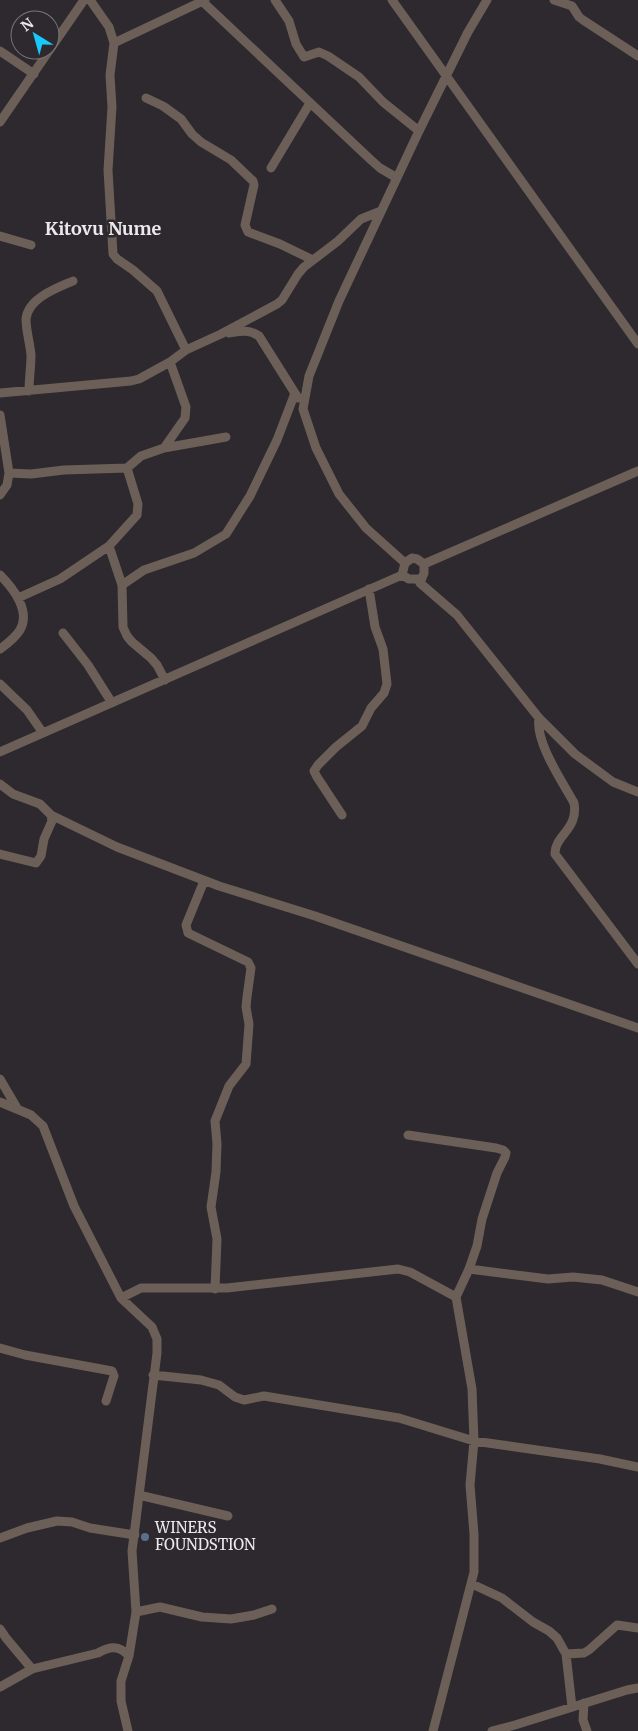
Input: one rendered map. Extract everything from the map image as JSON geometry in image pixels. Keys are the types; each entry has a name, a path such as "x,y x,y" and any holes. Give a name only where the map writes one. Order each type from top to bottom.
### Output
{"street":[{"path":"0,122 84,0"},
{"path":"90,0 109,27 114,42 110,75 112,107 108,170 113,254 157,291 186,350"},
{"path":"275,0 289,21 296,44 304,57 319,52 328,56 359,78 383,102 419,131"},
{"path":"392,0 638,344"},
{"path":"302,409 309,376 339,301 419,131 468,32 487,0"},
{"path":"554,0 572,6 583,20 638,56"},
{"path":"114,42 204,1 380,168 398,178"},
{"path":"0,51 34,74"},
{"path":"146,98 163,106 181,119 192,134 201,142 231,160 253,181 254,185 245,225 248,232 280,244 313,260"},
{"path":"271,168 310,103"},
{"path":"0,393 139,379 170,362 186,350 222,334 277,304 286,294 298,274 313,260 338,241 361,219 381,211"},
{"path":"0,236 31,245"},
{"path":"28,390 31,354 26,320 28,312 48,292 73,281"},
{"path":"222,334 245,330 259,336 296,393 316,448 343,501 366,528 405,563"},
{"path":"164,448 185,418 186,412 186,407 170,362"},
{"path":"122,584 144,570 194,553 226,534 250,496 261,470 278,440 296,393"},
{"path":"0,414 9,474 7,485 0,495"},
{"path":"9,474 127,468 141,456 164,448 226,437"},
{"path":"18,598 60,578 109,546 136,515 138,504 127,468"},
{"path":"424,564 638,471"},
{"path":"109,546 122,584 123,627 127,636 152,658 165,680"},
{"path":"402,575 405,563 412,558 417,558 424,564 424,573 420,583"},
{"path":"0,575 13,588 18,598 23,620 20,629 13,639 0,650"},
{"path":"0,752 402,575 418,579 420,583 457,615 539,718 582,759 613,782 638,792"},
{"path":"342,815 314,771 336,747 362,726 371,708 384,693 387,684 383,649 375,627 369,589"},
{"path":"63,633 88,665 112,703"},
{"path":"0,684 27,710 43,733"},
{"path":"539,718 538,728 542,742 574,803 575,810 574,819 556,846 555,854 638,964"},
{"path":"0,784 13,794 40,804 51,815 117,847 204,881 314,916 638,1028"},
{"path":"0,854 36,863 41,856 44,839 52,822 51,815"},
{"path":"204,881 186,925 188,933 248,962 251,968 246,1007 249,1024 246,1064 229,1086 214,1121 217,1144 216,1172 211,1207 217,1239 215,1289"},
{"path":"0,1079 16,1108"},
{"path":"0,1102 31,1115 43,1126 74,1206 121,1298 152,1327 156,1339 157,1353 132,1551 136,1612 129,1656 121,1681 121,1701 128,1731"},
{"path":"408,1135 496,1148 506,1153 506,1157 497,1172 482,1219 477,1246 456,1297 472,1389 474,1441 470,1485 474,1534 474,1572 433,1731"},
{"path":"469,1268 548,1279 602,1280 638,1292"},
{"path":"121,1298 141,1288 215,1289 398,1269 410,1272 456,1297"},
{"path":"0,1348 25,1355 112,1371 114,1376 106,1401"},
{"path":"153,1375 201,1380 218,1385 244,1400 264,1396 399,1418 474,1441 638,1467"},
{"path":"139,1498 143,1496 228,1516"},
{"path":"0,1538 27,1528 57,1521 72,1522 90,1528 135,1535"},
{"path":"472,1584 502,1598 557,1638 566,1654 572,1707"},
{"path":"136,1612 160,1607 202,1617 231,1619 254,1615 272,1609"},
{"path":"566,1654 584,1653 617,1625 638,1628"},
{"path":"0,1629 32,1669"},
{"path":"0,1688 32,1669 98,1653 114,1646 124,1650 129,1656"},
{"path":"492,1731 638,1688"},
{"path":"584,1703 583,1720 588,1731"}],"place":[{"name":"WINERS FOUNDSTION","path":"145,1537"}],"district":[{"name":"Kitovu Nume","path":"103,229"}]}
